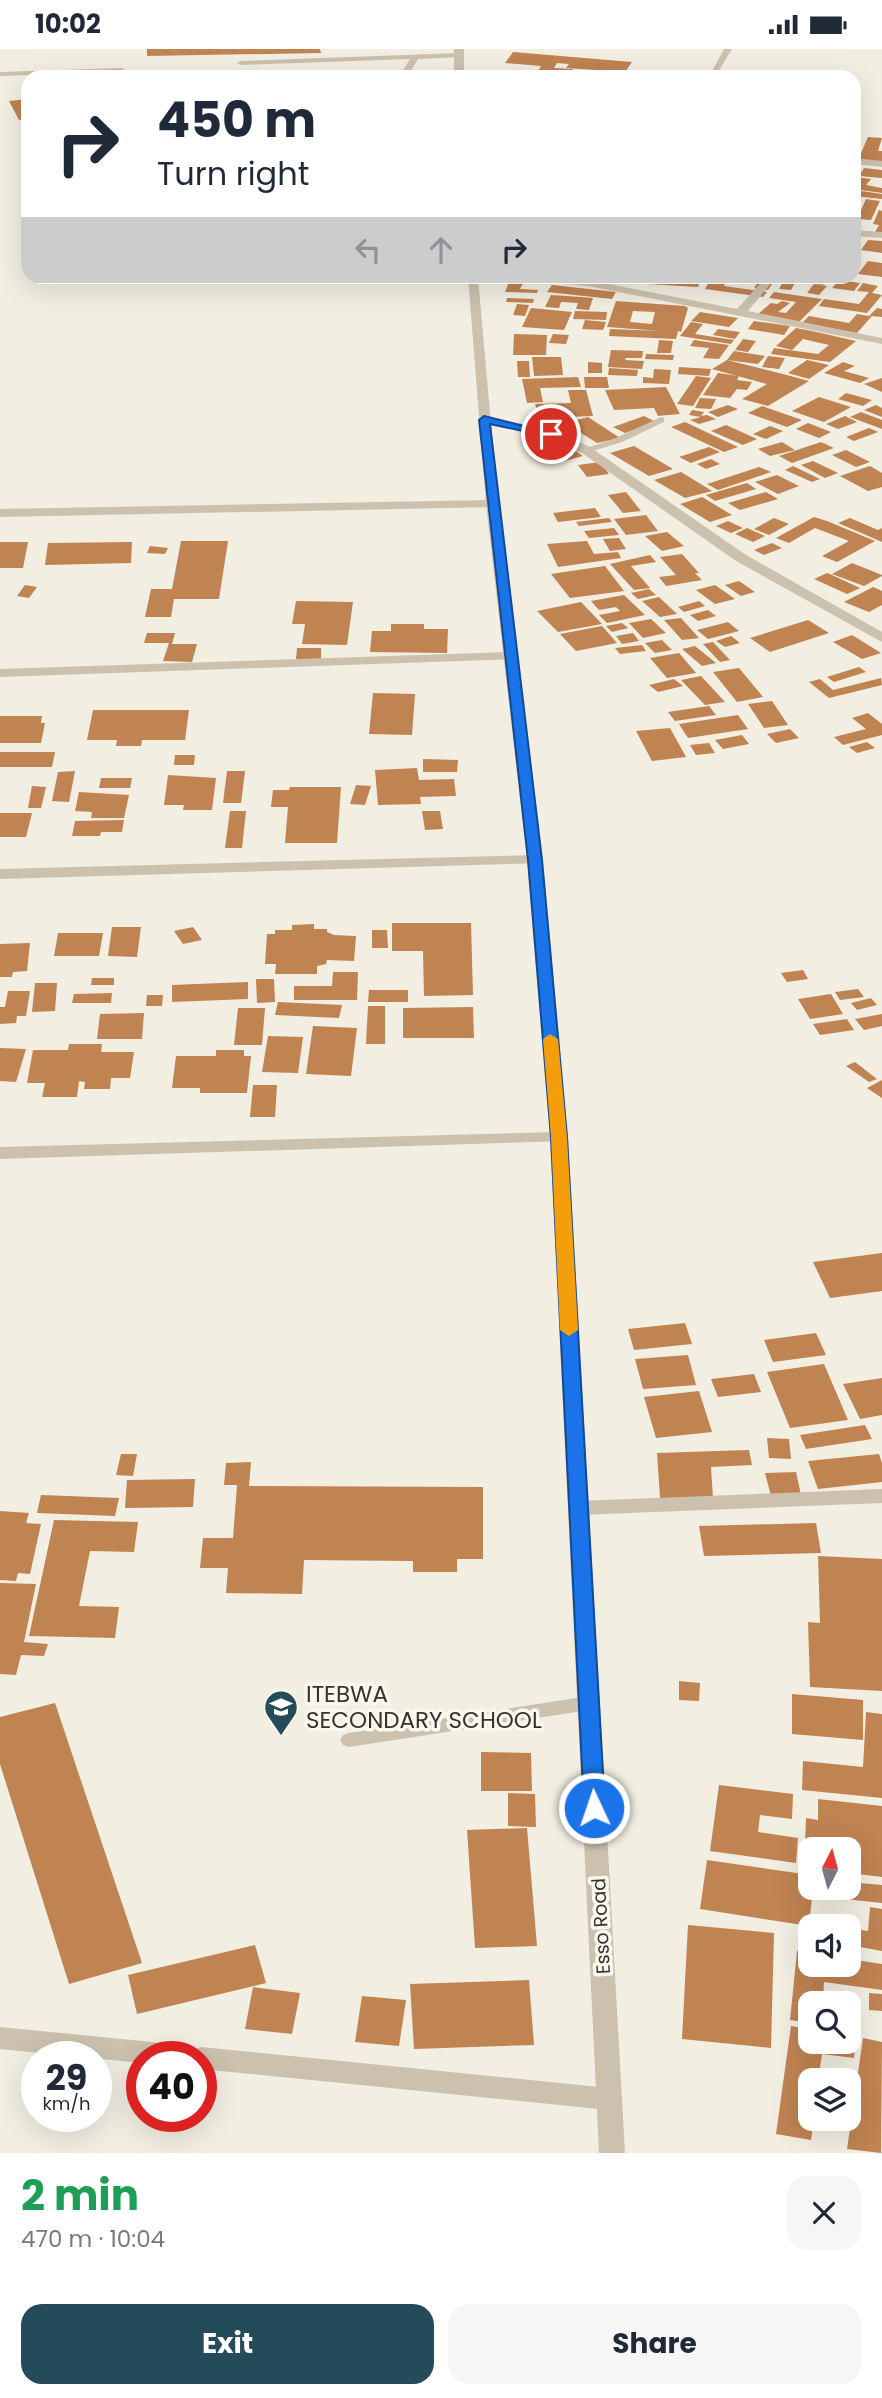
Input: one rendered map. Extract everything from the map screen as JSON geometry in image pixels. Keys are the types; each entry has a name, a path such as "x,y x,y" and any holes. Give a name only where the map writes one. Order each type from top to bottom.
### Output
{"street":[{"path":"459,52 459,70"},
{"path":"861,162 882,164"},
{"path":"861,234 882,235"},
{"name":"Esso Road","path":"474,284 492,503 535,860 559,1137 612,2153"},
{"path":"593,284 882,341"},
{"path":"740,313 765,284"},
{"path":"484,420 551,434 586,450 741,558 882,638"},
{"path":"0,513 492,503"},
{"path":"0,673 511,656"},
{"path":"0,874 535,860"},
{"path":"0,1153 559,1137"},
{"path":"578,1508 882,1496"},
{"path":"0,2038 126,2050"},
{"path":"217,2060 610,2099"}],"lane":[{"path":"716,70 728,49"},
{"path":"241,63 459,52"},
{"path":"407,70 416,56"},
{"path":"0,74 21,73"},
{"path":"586,450 619,440 662,420"},
{"path":"349,1740 589,1703"}],"building":[{"path":"147,49 320,49 321,53 147,56"},
{"path":"513,52 632,62 626,70 566,68 569,64 557,63 554,68 573,69 539,70 541,66 505,63"},
{"path":"21,100 21,120 19,120 9,101"},
{"path":"868,137 882,138 878,151 882,151 882,162 861,160"},
{"path":"864,168 882,170 882,178 861,176"},
{"path":"861,178 871,179 866,185 882,188 882,193 861,190"},
{"path":"861,191 882,194 882,199 861,197"},
{"path":"866,199 880,201 871,220 861,219 861,210"},
{"path":"879,210 882,211 882,233 875,232 879,225 873,224"},
{"path":"868,240 882,241 882,253 861,250"},
{"path":"868,261 882,263 882,277 861,274"},
{"path":"863,283 878,286 872,293 882,295 867,313 819,306 824,299 859,304 869,292 857,291"},
{"path":"508,284 522,284 520,289 538,290 537,293 505,292"},
{"path":"647,284 699,284 698,287"},
{"path":"708,284 725,284 724,286 767,292 763,297 705,289"},
{"path":"757,284 772,284 768,290 754,288"},
{"path":"782,284 794,284 791,290 779,289"},
{"path":"814,284 827,286 819,295 807,293"},
{"path":"836,284 859,284 854,291 832,288"},
{"path":"552,285 616,292 612,299 547,292"},
{"path":"774,292 822,299 799,322 758,314 771,303 782,301 790,303 778,312 786,313 796,302 769,298"},
{"path":"551,295 593,298 589,310 576,309 578,303 561,302 559,308 545,307"},
{"path":"507,298 534,299 533,303 506,302"},
{"path":"616,301 688,308 681,332 678,331 676,339 609,336 610,329 660,331 607,327","holes":["633,311 655,312 652,324 630,322"]},
{"path":"517,304 529,305 525,316 513,315"},
{"path":"531,308 572,312 564,330 522,327"},
{"path":"877,308 882,309 882,317 872,316 857,333 802,323 809,316 849,323 857,314 869,316"},
{"path":"575,311 607,312 606,320 573,319"},
{"path":"700,312 738,318 729,327 691,321"},
{"path":"585,320 606,322 603,330 582,329"},
{"path":"754,321 790,326 784,335 748,329"},
{"path":"691,322 703,324 695,334 734,340 731,344 680,336"},
{"path":"796,328 856,341 830,362 771,354 774,348 818,354 829,345 803,339 792,350 776,346"},
{"path":"718,329 740,332 735,339 713,335"},
{"path":"514,334 547,335 546,355 513,355"},
{"path":"553,334 569,335 566,344 549,343"},
{"path":"743,339 756,341 748,352 735,350"},
{"path":"659,340 673,341 671,353 657,353"},
{"path":"694,340 729,345 719,359 703,358 709,348 690,346"},
{"path":"611,350 643,351 642,358 625,360 644,361 642,369 608,367"},
{"path":"734,351 765,356 758,364 727,360"},
{"path":"646,354 674,355 673,360 645,359"},
{"path":"768,356 785,358 779,369 762,367"},
{"path":"532,357 561,357 563,375 534,376"},
{"path":"727,360 809,381 768,406 742,399 767,384 712,369"},
{"path":"807,360 829,365 809,379 788,373"},
{"path":"517,361 529,361 530,377 518,377"},
{"path":"588,362 602,363 602,373 588,373"},
{"path":"843,362 855,366 844,371 869,378 860,383 824,373"},
{"path":"679,367 711,369 709,376 678,374"},
{"path":"609,368 638,370 637,376 608,375"},
{"path":"654,369 671,370 669,384 643,383 643,377 653,378"},
{"path":"718,373 739,376 737,380 752,382 747,390 737,389 730,398 703,395"},
{"path":"696,376 711,378 693,406 677,404"},
{"path":"578,377 581,387 540,388 543,402 527,403 522,379"},
{"path":"584,377 607,377 609,388 585,388"},
{"path":"882,378 882,392 864,384"},
{"path":"666,387 680,414 658,416 654,408 614,410 605,390"},
{"path":"568,390 586,390 593,416 540,418 535,404 571,403"},
{"path":"846,393 872,400 863,406 838,399"},
{"path":"819,397 851,407 824,422 792,411"},
{"path":"700,398 716,399 711,409 695,408"},
{"path":"728,405 738,409 718,417 708,412"},
{"path":"876,405 882,408 882,417 864,410"},
{"path":"762,406 802,420 787,427 748,413"},
{"path":"692,410 704,412 701,416 707,415 716,419 699,424 690,420 701,417 689,415"},
{"path":"861,412 882,420 882,429 850,417"},
{"path":"644,416 656,422 625,433 613,427"},
{"path":"845,416 857,422 838,429 826,424"},
{"path":"588,417 620,438 597,443 565,423"},
{"path":"685,422 738,447 724,452 671,427"},
{"path":"808,423 831,432 819,438 796,429"},
{"path":"726,425 757,439 743,445 711,431"},
{"path":"770,426 783,431 766,439 753,434"},
{"path":"869,428 878,432 854,441 846,437"},
{"path":"782,442 795,450 770,456 758,449"},
{"path":"821,442 834,448 792,463 779,456"},
{"path":"634,446 673,469 649,476 610,453"},
{"path":"709,447 720,452 691,463 679,457"},
{"path":"573,449 583,456 568,460 558,453"},
{"path":"846,450 870,462 856,467 832,455"},
{"path":"711,459 720,464 706,469 697,464"},
{"path":"813,461 838,473 825,478 801,465"},
{"path":"600,462 609,474 587,477 578,465"},
{"path":"793,466 820,479 812,482 785,470"},
{"path":"870,466 882,473 882,487 868,491 840,476"},
{"path":"759,467 771,472 718,490 707,484"},
{"path":"681,472 712,491 685,498 654,480"},
{"path":"777,475 799,486 778,494 755,482"},
{"path":"747,483 756,489 715,501 706,495"},
{"path":"626,492 641,511 623,513 608,495"},
{"path":"766,492 778,499 740,510 728,503"},
{"path":"702,497 732,515 710,522 680,504"},
{"path":"595,508 601,517 558,522 553,513"},
{"path":"646,515 658,531 626,535 614,519"},
{"path":"814,517 875,541 837,562 822,556 849,541 815,528 789,543 776,538"},
{"path":"609,518 612,522 579,526 576,522"},
{"path":"774,518 789,524 769,535 754,529"},
{"path":"850,518 878,530 882,528 882,542 838,523"},
{"path":"728,521 743,528 731,533 716,526"},
{"path":"614,528 619,535 589,538 584,531"},
{"path":"747,528 765,536 753,542 735,534"},
{"path":"667,532 684,546 662,551 645,536"},
{"path":"619,538 626,549 610,551 603,539"},
{"path":"181,541 228,541 219,599 174,599 171,617 145,617 151,589 172,589"},
{"path":"587,541 594,554 618,552 621,558 558,567 547,544"},
{"path":"0,542 28,542 23,568 0,568"},
{"path":"132,542 131,563 45,565 48,543"},
{"path":"772,543 782,548 764,555 754,550"},
{"path":"150,546 168,548 165,554 147,553"},
{"path":"682,554 702,580 666,586 659,577 676,575 660,557"},
{"path":"650,555 656,562 631,566 650,588 634,590 610,564"},
{"path":"852,563 882,576 864,586 832,574"},
{"path":"605,566 624,591 570,598 551,574"},
{"path":"827,573 860,588 847,594 814,579"},
{"path":"739,581 755,592 741,596 725,585"},
{"path":"25,585 37,587 29,598 17,596"},
{"path":"715,585 735,599 715,604 696,590"},
{"path":"873,587 882,591 882,605 869,612 844,602"},
{"path":"649,589 656,595 638,599 631,593"},
{"path":"624,595 645,615 607,623 599,615 620,611 616,607 599,610 591,601"},
{"path":"659,597 677,614 660,617 642,601"},
{"path":"296,601 353,602 347,645 302,644 305,624 292,624"},
{"path":"699,601 705,606 684,612 678,607"},
{"path":"581,602 602,624 558,632 537,611"},
{"path":"708,610 716,616 698,621 690,615"},
{"path":"681,618 699,638 682,640 664,620"},
{"path":"651,619 666,633 643,638 629,623"},
{"path":"808,620 829,633 770,652 750,638"},
{"path":"728,622 739,631 708,639 697,630"},
{"path":"622,623 628,628 612,632 606,626"},
{"path":"391,624 424,624 424,629 448,629 447,653 370,652 372,631 391,631"},
{"path":"602,626 617,643 576,651 560,634"},
{"path":"147,633 175,633 172,644 197,644 192,662 163,661 169,643 144,643"},
{"path":"633,633 639,641 622,644 616,636"},
{"path":"852,635 881,653 862,659 833,642"},
{"path":"731,636 740,643 725,647 716,641"},
{"path":"662,640 672,650 655,653 645,643"},
{"path":"713,642 730,660 720,662 703,644"},
{"path":"642,645 646,651 620,654 615,648"},
{"path":"695,646 716,663 702,666 682,649"},
{"path":"297,648 321,648 321,659 296,659"},
{"path":"679,653 696,673 667,678 650,658"},
{"path":"859,667 866,672 834,682 827,677"},
{"path":"739,668 763,697 737,702 713,672"},
{"path":"701,676 725,702 705,705 681,680"},
{"path":"881,678 882,685 829,698 809,682 820,679 833,690"},
{"path":"674,679 683,686 658,692 649,685"},
{"path":"373,693 415,694 412,735 369,734"},
{"path":"772,701 788,725 764,728 748,704"},
{"path":"709,706 716,715 675,721 668,712"},
{"path":"93,710 189,710 185,740 142,740 141,746 116,746 117,740 87,740"},
{"path":"868,713 882,724 882,735 843,745 834,737 866,729 852,718"},
{"path":"738,715 748,729 688,738 679,724"},
{"path":"0,716 42,716 41,723 45,723 41,743 0,743"},
{"path":"670,728 686,757 652,761 636,731"},
{"path":"790,729 799,738 776,743 767,734"},
{"path":"742,735 749,744 723,749 715,740"},
{"path":"867,742 875,748 857,753 849,747"},
{"path":"709,743 715,753 696,755 690,745"},
{"path":"0,752 55,752 52,767 0,767"},
{"path":"175,755 195,755 194,765 174,765"},
{"path":"423,759 458,760 457,772 423,772"},
{"path":"417,768 419,780 454,779 456,796 420,797 421,804 378,805 375,770"},
{"path":"75,771 69,802 52,801 58,772"},
{"path":"227,771 245,771 241,803 223,803"},
{"path":"168,775 216,778 212,810 183,810 184,805 164,805"},
{"path":"101,778 132,778 130,788 99,788"},
{"path":"356,785 371,786 365,805 350,804"},
{"path":"32,786 46,787 41,808 28,808"},
{"path":"290,787 341,787 337,843 285,843 288,807 271,807 273,790 289,790"},
{"path":"79,792 129,795 124,818 91,818 92,812 75,811"},
{"path":"230,811 246,811 242,848 225,848"},
{"path":"422,811 440,811 443,829 425,830"},
{"path":"0,813 32,813 26,837 0,837"},
{"path":"124,820 122,832 101,832 100,836 72,836 75,821"},
{"path":"392,923 471,923 473,995 424,996 423,951 392,951"},
{"path":"314,924 314,929 327,929 327,932 334,935 356,936 354,961 327,960 326,964 317,966 317,974 275,974 276,964 265,964 267,934 275,934 275,930 292,930 292,925"},
{"path":"112,927 141,927 137,957 108,956"},
{"path":"193,927 202,940 183,944 174,931"},
{"path":"372,930 387,930 388,948 372,948"},
{"path":"58,933 103,933 99,956 54,956"},
{"path":"30,943 27,971 13,972 12,977 0,977 0,944"},
{"path":"803,970 808,979 787,982 781,973"},
{"path":"333,972 358,972 357,1000 294,1000 294,986 332,986"},
{"path":"92,978 114,978 114,985 91,985"},
{"path":"256,979 274,979 275,1002 257,1003"},
{"path":"248,982 248,999 172,1002 172,985"},
{"path":"35,983 57,983 55,1011 32,1012"},
{"path":"858,989 864,997 840,1000 835,992"},
{"path":"369,990 408,990 408,1002 368,1002"},
{"path":"8,991 30,991 26,1016 17,1016 16,1023 0,1024 0,1007 5,1007"},
{"path":"112,993 111,1003 72,1003 74,994"},
{"path":"831,994 843,1014 810,1019 798,999"},
{"path":"147,995 163,995 162,1006 146,1006"},
{"path":"871,998 877,1005 857,1010 851,1003"},
{"path":"278,1002 342,1005 339,1018 275,1015"},
{"path":"368,1006 385,1006 385,1044 366,1044"},
{"path":"473,1007 474,1038 403,1038 403,1008"},
{"path":"238,1008 265,1008 262,1045 234,1045"},
{"path":"144,1013 142,1039 97,1039 100,1014"},
{"path":"882,1014 882,1026 864,1030 855,1019"},
{"path":"847,1019 854,1030 820,1035 813,1024"},
{"path":"313,1026 357,1028 351,1076 306,1074"},
{"path":"268,1036 303,1037 298,1073 262,1072"},
{"path":"69,1044 102,1044 101,1052 134,1052 130,1078 111,1078 110,1089 84,1089 85,1082 79,1081 77,1097 42,1097 45,1083 27,1083 33,1050 68,1050"},
{"path":"0,1048 26,1049 16,1082 0,1081"},
{"path":"216,1050 244,1050 244,1056 251,1056 247,1093 200,1093 200,1088 172,1088 176,1056 216,1056"},
{"path":"855,1062 877,1079 869,1082 846,1066"},
{"path":"882,1080 882,1098 867,1088"},
{"path":"253,1085 277,1085 275,1117 250,1117"},
{"path":"882,1253 882,1291 830,1298 813,1262"},
{"path":"685,1323 692,1344 634,1350 628,1329"},
{"path":"816,1333 826,1355 773,1362 764,1340"},
{"path":"688,1355 696,1385 643,1389 635,1359"},
{"path":"824,1364 848,1420 790,1428 767,1372"},
{"path":"754,1374 761,1392 718,1397 711,1379"},
{"path":"882,1378 882,1415 860,1419 843,1384"},
{"path":"699,1391 712,1432 656,1438 644,1397"},
{"path":"865,1425 872,1439 806,1449 800,1435"},
{"path":"767,1438 789,1439 791,1459 769,1458"},
{"path":"749,1450 752,1465 711,1467 713,1499 660,1498 657,1453"},
{"path":"121,1454 137,1454 133,1476 116,1475"},
{"path":"879,1454 882,1482 818,1489 808,1461"},
{"path":"251,1462 249,1486 483,1487 483,1559 457,1559 457,1572 413,1572 413,1561 304,1560 302,1594 226,1593 228,1568 200,1568 203,1538 233,1538 237,1485 224,1485 226,1463"},
{"path":"796,1472 801,1495 771,1496 765,1473"},
{"path":"195,1479 193,1507 125,1508 127,1480"},
{"path":"41,1495 119,1498 115,1516 37,1513"},
{"path":"0,1511 29,1513 26,1523 41,1524 30,1574 18,1573 16,1581 0,1580"},
{"path":"54,1520 138,1522 134,1552 90,1551 79,1606 119,1607 115,1638 29,1636"},
{"path":"816,1523 821,1553 704,1556 699,1526"},
{"path":"818,1556 882,1559 882,1691 810,1687 808,1622 820,1623"},
{"path":"0,1583 36,1584 24,1642 48,1644 44,1656 21,1655 16,1675 0,1674"},
{"path":"679,1681 700,1683 699,1701 679,1700"},
{"path":"792,1694 863,1700 863,1740 792,1734"},
{"path":"55,1703 142,1963 69,1984 0,1764 0,1717"},
{"path":"866,1712 882,1714 882,1798 802,1790 803,1761 863,1767"},
{"path":"481,1752 531,1753 532,1791 481,1791"},
{"path":"719,1785 793,1794 792,1819 760,1815 758,1832 798,1838 796,1863 710,1851"},
{"path":"508,1793 535,1794 536,1827 508,1826"},
{"path":"818,1799 882,1806 882,1877 861,1874 861,1837 805,1837 806,1818 818,1820"},
{"path":"527,1828 537,1946 475,1948 467,1830"},
{"path":"707,1860 798,1873 798,1901 812,1901 810,1914 798,1914 798,1924 700,1909"},
{"path":"861,1883 882,1885 882,1903 861,1901"},
{"path":"870,1907 882,1909 882,1951 861,1947 861,1930 868,1931"},
{"path":"688,1925 774,1933 771,2048 682,2039"},
{"path":"255,1945 266,1983 137,2014 128,1975"},
{"path":"797,1951 798,1977 861,1977 861,1961 882,1964 882,1990 824,1982 823,1991 798,1991 798,2021 790,2020"},
{"path":"529,1980 534,2045 414,2049 410,1984"},
{"path":"253,1987 300,1993 292,2034 245,2029"},
{"path":"869,1993 882,1994 882,2011 869,2010"},
{"path":"362,1996 406,2000 399,2046 355,2042"},
{"path":"791,2026 798,2027 798,2054 822,2054 820,2068 798,2068 798,2131 812,2131 811,2140 776,2134"},
{"path":"863,2038 882,2042 881,2153 847,2149 850,2131 861,2131 861,2068 859,2068"},
{"path":"822,2054 854,2054 854,2058"}],"slow traffic":[{"path":"550,1039 559,1137 569,1330"}],"place":[{"name":"ITEBWA SECONDARY SCHOOL","path":"281,1737"}],"route":[{"path":"551,434 484,420 535,860 559,1137 594,1808"}]}
